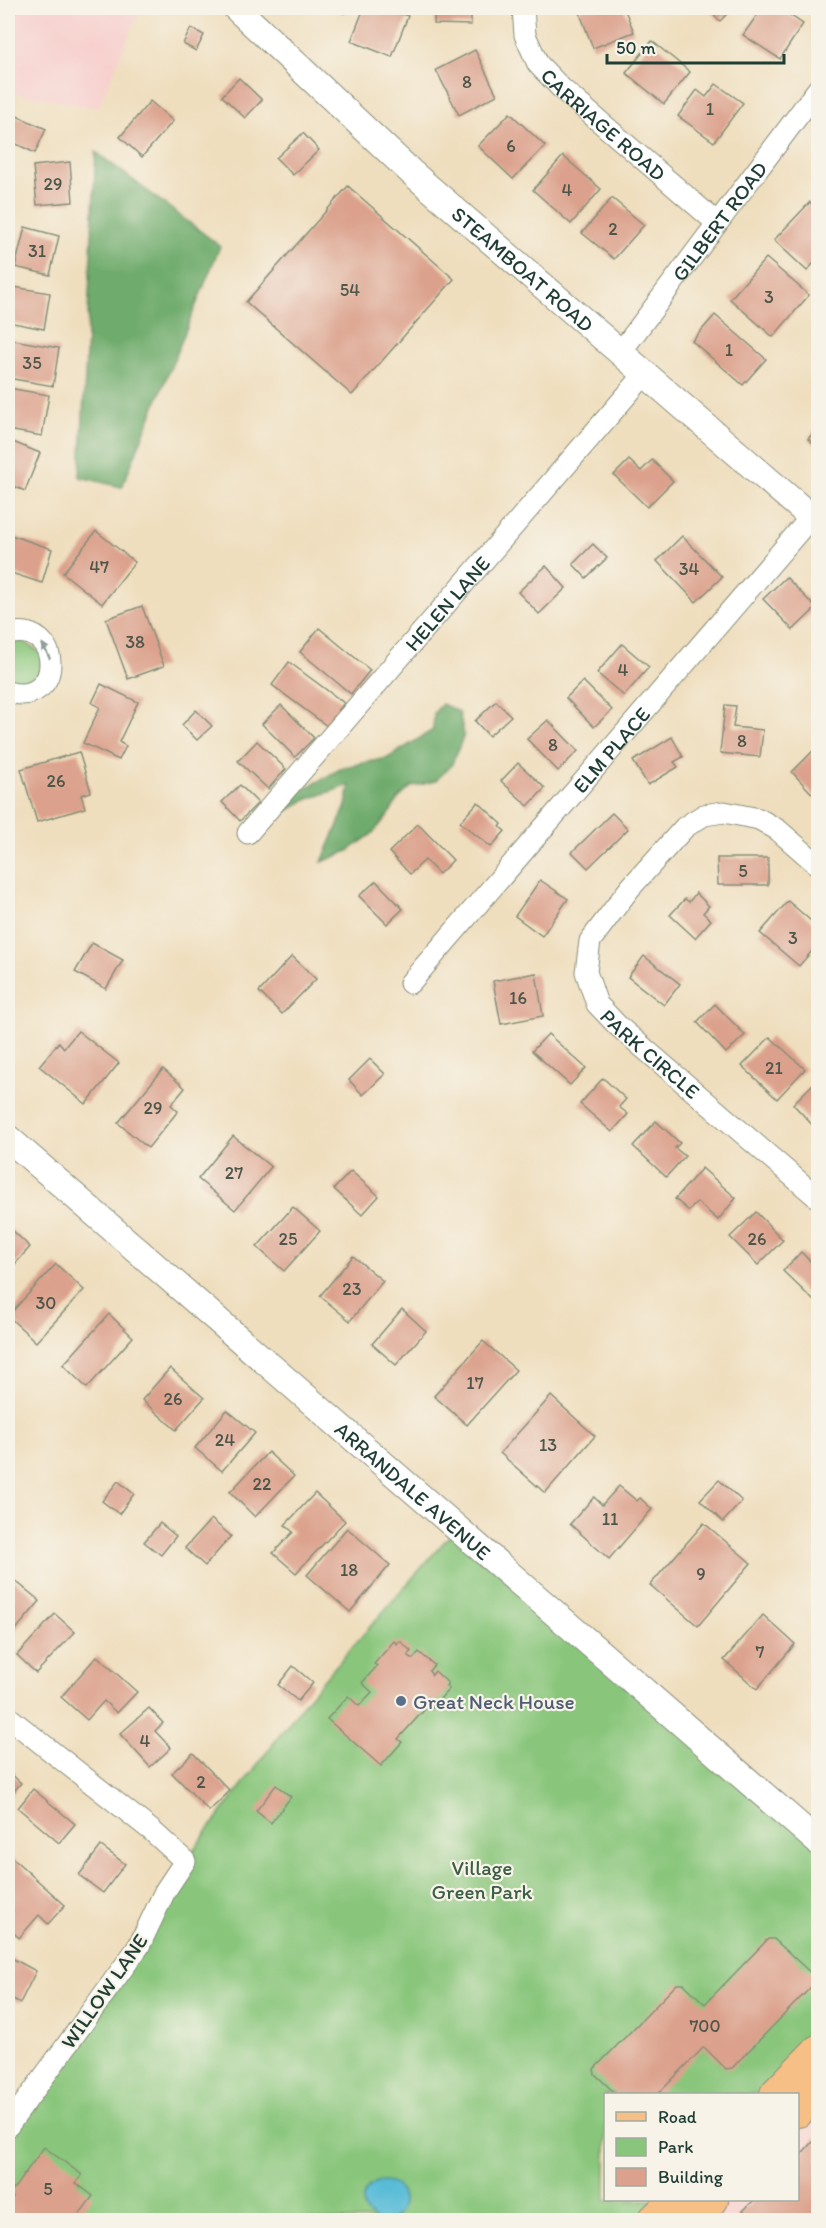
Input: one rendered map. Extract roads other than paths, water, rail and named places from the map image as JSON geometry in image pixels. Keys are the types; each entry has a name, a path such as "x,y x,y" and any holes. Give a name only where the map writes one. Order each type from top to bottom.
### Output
{"main road":[{"path":"777,2093 819,2051"},
{"path":"799,2110 819,2090"},
{"path":"654,2220 673,2201"},
{"path":"690,2220 709,2201"}],"street":[{"name":"STEAMBOAT ROAD","path":"236,8 411,172 815,520"},
{"name":"CARRIAGE ROAD","path":"523,8 525,35 538,64 562,89 717,223"},
{"name":"GILBERT ROAD","path":"620,353 819,89"},
{"name":"HELEN LANE","path":"249,833 645,374"},
{"name":"ELM PLACE","path":"410,983 815,520"},
{"path":"8,634 27,633 37,638 45,645 50,655 51,665 48,676 36,691 26,694 8,692"},
{"name":"PARK CIRCLE","path":"819,864 778,830 759,819 724,812 704,815 685,827 630,888 590,941 586,972 597,1004 618,1026 819,1198"},
{"name":"ARRANDALE AVENUE","path":"8,1138 819,1842"},
{"name":"WILLOW LANE","path":"8,1718 151,1830 185,1861 165,1891 139,1946 8,2126"}],"water":[{"path":"383,2181 391,2182 397,2187 402,2193 402,2209 397,2215 391,2220 383,2221 375,2220 369,2215 364,2209 363,2201 364,2193 369,2187 375,2182"}],"place":[{"name":"Great Neck House","path":"401,1701"}],"park label":[{"name":"Village Green Park","path":"482,1879"}]}
